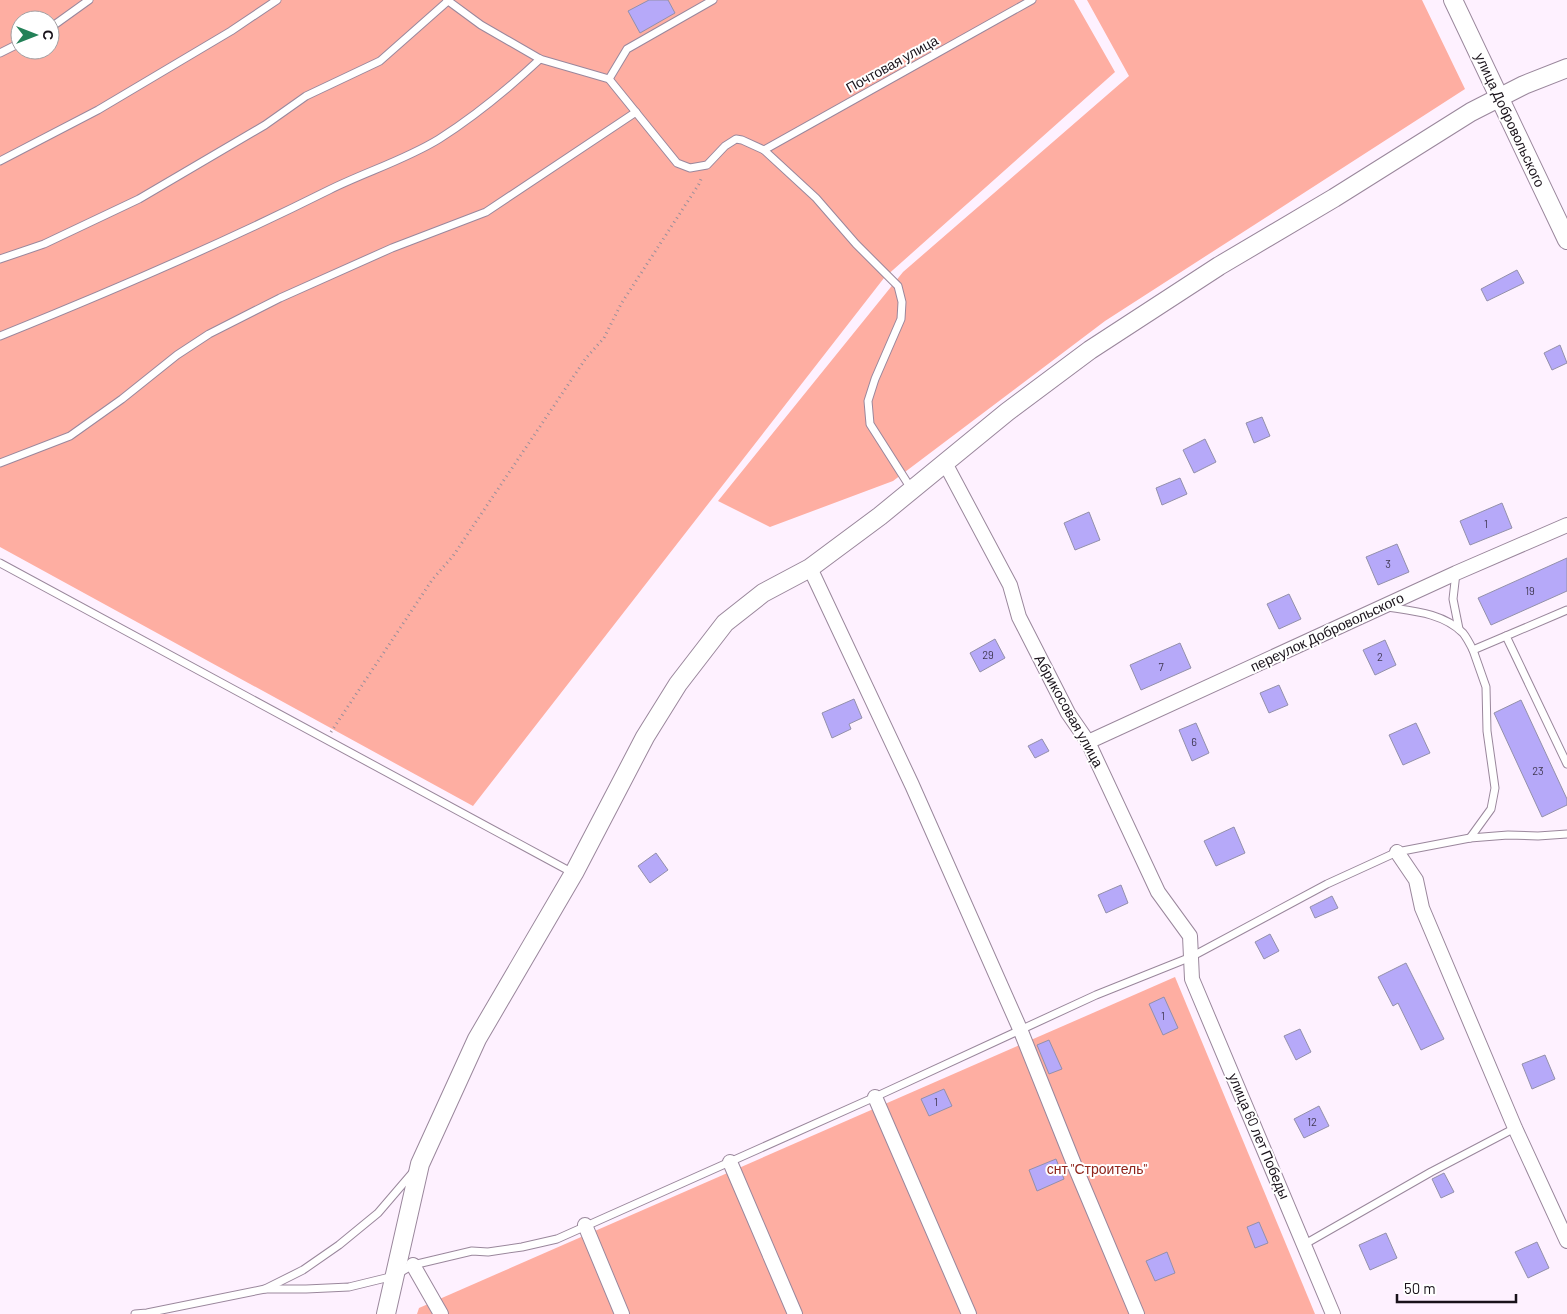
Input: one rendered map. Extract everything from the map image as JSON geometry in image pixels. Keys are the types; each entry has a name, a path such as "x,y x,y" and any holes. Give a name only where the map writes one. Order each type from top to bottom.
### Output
{"street":[{"name":"улица Добровольского","path":"1453,0 1567,240"},
{"path":"386,1314 420,1164 477,1039 574,873 645,737 678,684 725,623 763,593 810,568 880,516 1007,412 1090,350 1219,266 1334,198 1471,112 1524,85 1567,68"},
{"name":"Абрикосовая улица","path":"945,463 1010,585 1020,617 1068,713 1088,742 1158,892 1190,936 1191,957"},
{"name":"переулок Добровольского","path":"1088,742 1383,606 1567,525"},
{"path":"810,568 912,785 1020,1029 1137,1314"},
{"path":"1397,852 1416,880 1422,908 1515,1128 1567,1241"},
{"name":"улица 60 лет Победы","path":"1191,957 1192,979 1333,1314"},
{"path":"875,1097 969,1314"},
{"path":"730,1162 795,1314"},
{"path":"585,1225 622,1314"},
{"path":"413,1266 441,1314"}],"lane":[{"path":"60,21 89,0"},
{"path":"0,161 98,110 231,31 277,0"},
{"path":"609,79 627,49 713,0"},
{"name":"Почтовая улица","path":"764,150 1032,0"},
{"path":"0,259 44,244 139,198 265,125 306,96 380,61 447,1 481,25 540,59 609,79 677,163 690,168 708,165 725,146 736,140 742,140 764,150 816,198 856,244 898,286 902,302 901,319 875,379 868,400 868,413 870,424 912,490"},
{"path":"0,336 182,260 430,143 512,85 540,59"},
{"path":"0,463 70,436 122,399 177,355 209,334 280,298 392,248 486,212 636,112"},
{"path":"0,562 574,873"},
{"path":"1456,573 1454,599 1458,629"},
{"path":"1383,606 1431,614 1458,629 1465,635 1473,650 1486,688 1487,731 1495,788 1491,809 1470,838"},
{"path":"1473,650 1567,610"},
{"path":"1506,636 1567,764"},
{"path":"265,1288 306,1290 348,1287 394,1276 413,1266 472,1251 488,1252 557,1239 875,1097 1020,1029 1191,957 1328,884 1397,852 1470,838 1567,834"},
{"path":"1305,1244 1431,1172 1515,1128"},
{"path":"135,1314 265,1288 303,1270 339,1245 378,1212 420,1164"}],"path":[{"path":"326,740 432,580 453,556 586,358 604,338 621,304 700,184 708,165"}],"green space":[{"path":"0,0 1074,0 1115,72 884,278 473,806 0,547"},
{"path":"1087,0 1422,0 1465,89 1105,321 893,481 770,527 718,501 903,272 1129,76"},
{"name":"снт \"Строитель\"","path":"1175,977 1315,1314 417,1314 419,1308"}],"building":[{"path":"649,0 668,0 675,13 640,33 628,11"},
{"path":"1517,270 1524,283 1487,301 1481,289"},
{"path":"1560,345 1567,363 1552,370 1544,353"},
{"path":"1262,417 1270,436 1254,443 1246,423"},
{"path":"1205,439 1216,462 1194,473 1183,450"},
{"path":"1180,478 1187,494 1162,505 1156,488"},
{"path":"1502,503 1512,528 1470,545 1460,521"},
{"path":"1089,512 1100,540 1075,550 1064,523"},
{"path":"1397,544 1409,572 1378,585 1366,557"},
{"path":"1567,558 1567,591 1491,625 1478,598"},
{"path":"1289,594 1301,619 1279,629 1267,604"},
{"path":"995,639 1005,658 980,672 970,653"},
{"path":"1385,640 1396,665 1375,675 1363,650"},
{"path":"1180,643 1191,668 1141,690 1130,665"},
{"path":"1279,685 1288,705 1269,713 1260,693"},
{"path":"854,699 862,718 849,724 851,729 832,738 822,713"},
{"path":"1521,700 1567,799 1567,805 1542,817 1494,713"},
{"path":"1196,723 1209,753 1192,761 1179,730"},
{"path":"1416,723 1430,753 1403,765 1389,735"},
{"path":"1042,739 1049,751 1035,758 1028,746"},
{"path":"1234,827 1245,853 1216,866 1204,841"},
{"path":"656,853 668,870 650,883 638,866"},
{"path":"1121,885 1128,903 1106,913 1098,895"},
{"path":"1332,896 1338,908 1315,918 1310,907"},
{"path":"1270,934 1279,951 1264,959 1255,942"},
{"path":"1406,963 1444,1039 1421,1050 1398,1003 1393,1006 1378,977"},
{"path":"1164,997 1178,1028 1163,1035 1149,1004"},
{"path":"1300,1029 1311,1052 1296,1060 1284,1036"},
{"path":"1049,1040 1062,1069 1049,1074 1037,1045"},
{"path":"1545,1055 1555,1079 1532,1089 1522,1064"},
{"path":"944,1089 952,1106 929,1116 921,1099"},
{"path":"1319,1106 1329,1126 1304,1138 1294,1119"},
{"path":"1056,1159 1064,1179 1037,1191 1029,1170"},
{"path":"1444,1173 1454,1192 1441,1198 1432,1179"},
{"path":"1259,1222 1268,1243 1255,1248 1247,1227"},
{"path":"1386,1233 1397,1258 1370,1270 1359,1245"},
{"path":"1537,1242 1549,1268 1528,1278 1515,1252"},
{"path":"1167,1252 1175,1273 1155,1281 1146,1261"}]}
